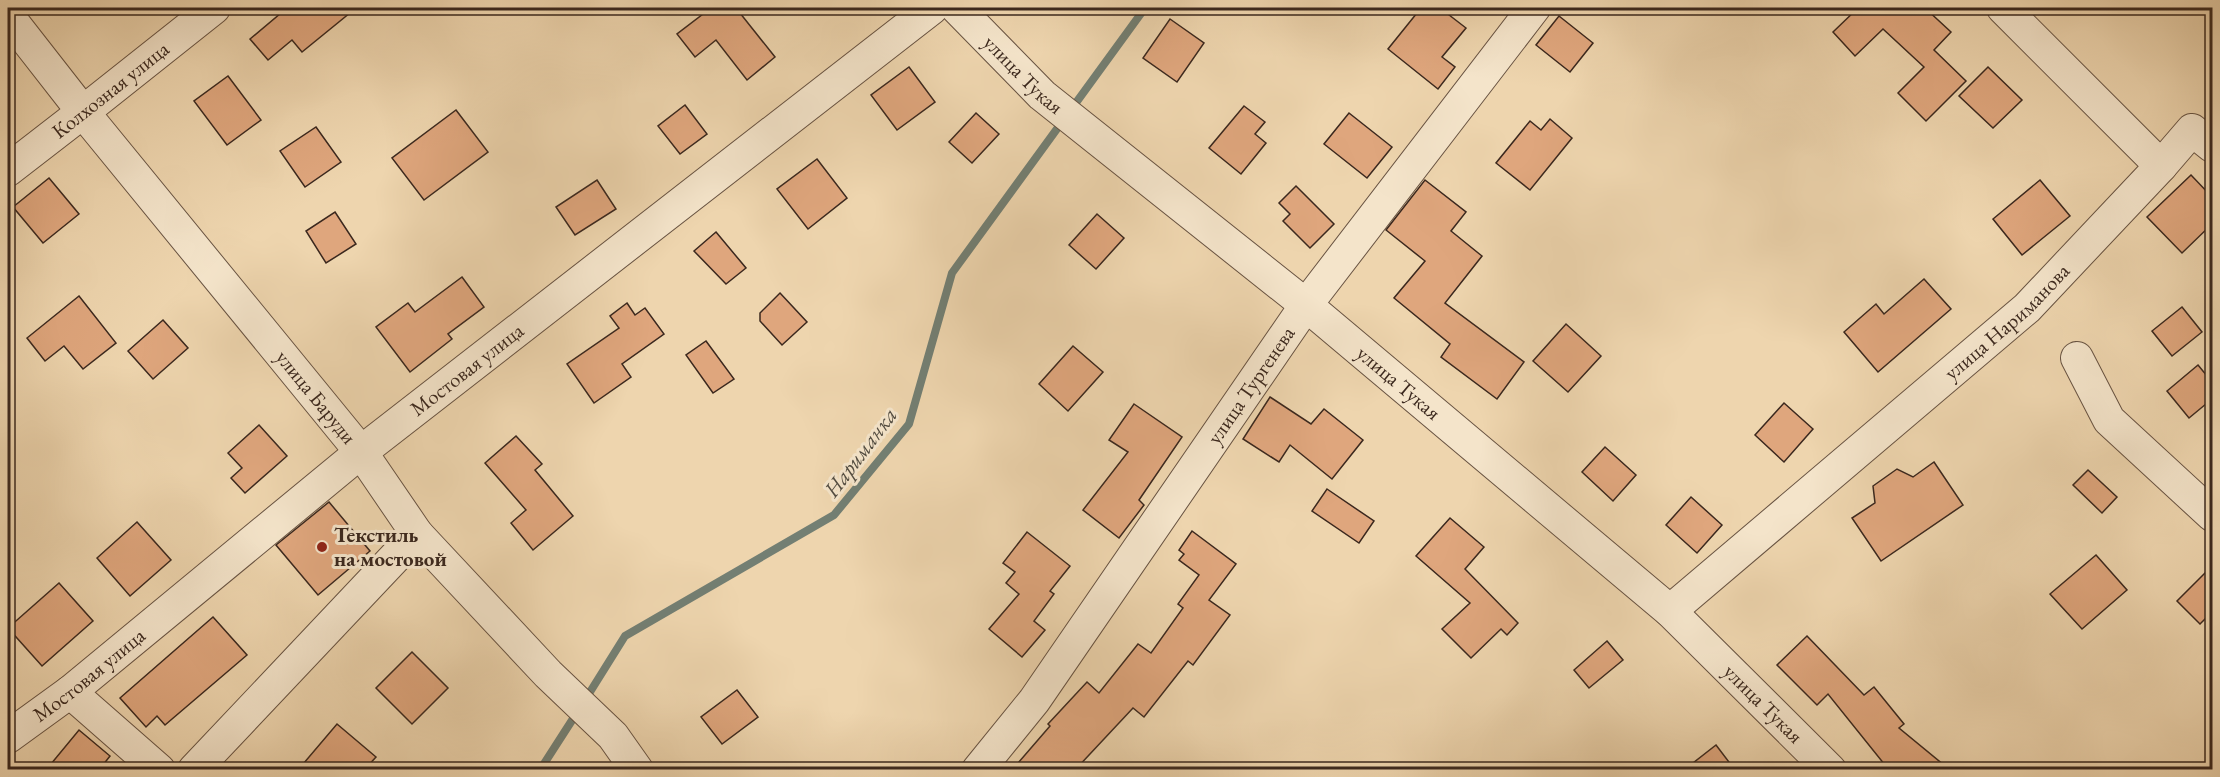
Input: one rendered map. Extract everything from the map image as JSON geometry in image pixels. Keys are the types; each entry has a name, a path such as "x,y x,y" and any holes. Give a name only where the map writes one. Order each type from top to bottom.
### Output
{"street":[{"name":"Колхозная улица","path":"8,170 214,8"},
{"name":"Мостовая улица","path":"8,737 70,692 361,452 932,8"},
{"name":"улица Тукая","path":"957,8 1042,95 1306,304 1670,611 1830,770"},
{"name":"улица Тургенева","path":"978,770 1034,702 1306,304 1534,8"},
{"path":"2003,8 2161,166"},
{"name":"улица Баруди","path":"8,15 83,112 361,452 417,534 548,674 613,736 636,770"},
{"name":"улица Нариманова","path":"1670,611 2027,308 2192,130 2212,146"},
{"path":"2077,358 2109,420 2212,515"},
{"path":"194,770 417,534"},
{"path":"70,692 159,770"}],"building":[{"path":"287,8 356,8 302,52 292,40 268,60 250,39"},
{"path":"711,8 736,8 775,57 747,80 716,40 695,57 677,34"},
{"path":"1421,8 1440,8 1466,28 1442,57 1455,67 1438,89 1388,49"},
{"path":"1858,8 1925,8 1951,32 1934,50 1966,81 1926,121 1898,93 1924,67 1883,29 1855,56 1833,32"},
{"path":"1559,16 1593,43 1570,72 1536,45"},
{"path":"1170,19 1204,43 1177,82 1143,58"},
{"path":"909,67 935,102 897,130 871,95"},
{"path":"1988,67 2022,100 1993,128 1959,96"},
{"path":"228,76 261,120 227,145 194,101"},
{"path":"685,105 707,134 680,154 658,126"},
{"path":"1244,106 1265,122 1255,134 1266,143 1241,174 1209,148"},
{"path":"456,110 488,152 424,200 392,158"},
{"path":"976,113 999,134 972,163 949,142"},
{"path":"1349,113 1392,147 1367,178 1324,144"},
{"path":"1550,119 1572,138 1530,190 1496,163 1530,121 1541,130"},
{"path":"316,127 341,162 305,187 280,151"},
{"path":"817,159 847,198 808,229 777,189"},
{"path":"2191,175 2212,197 2212,224 2182,253 2147,217"},
{"path":"49,178 79,214 43,243 13,207"},
{"path":"597,180 616,209 575,235 556,207"},
{"path":"1425,180 1466,212 1451,231 1482,256 1445,303 1524,362 1497,399 1441,357 1450,344 1394,298 1425,261 1386,230"},
{"path":"2040,180 2070,216 2022,255 1993,219"},
{"path":"1296,186 1334,224 1310,248 1283,221 1290,214 1279,203"},
{"path":"335,212 356,244 326,263 306,231"},
{"path":"1097,214 1124,238 1096,269 1069,245"},
{"path":"716,232 746,268 726,284 694,251"},
{"path":"462,277 484,307 448,334 452,339 410,372 376,327 408,303 415,312"},
{"path":"1924,279 1951,309 1878,372 1844,332 1876,304 1884,314"},
{"path":"780,293 807,322 782,345 760,321 760,313"},
{"path":"79,296 116,343 83,369 64,346 45,361 27,338"},
{"path":"627,303 635,315 645,308 664,334 622,364 631,377 594,403 567,364 619,328 610,316"},
{"path":"2182,307 2202,332 2172,356 2152,331"},
{"path":"163,320 188,348 153,379 128,351"},
{"path":"1566,324 1601,356 1568,392 1533,361"},
{"path":"706,341 734,379 713,393 686,355"},
{"path":"1073,346 1103,372 1068,411 1039,384"},
{"path":"2198,365 2212,382 2212,399 2189,418 2167,391"},
{"path":"1270,397 1311,424 1324,409 1363,440 1332,479 1290,445 1279,462 1243,439"},
{"path":"1784,403 1813,429 1784,462 1755,435"},
{"path":"1134,404 1182,437 1139,500 1144,505 1119,538 1083,510 1128,452 1109,440"},
{"path":"259,425 287,456 245,493 231,478 242,468 228,453"},
{"path":"516,436 542,464 535,470 573,516 533,550 511,523 526,510 485,463"},
{"path":"1605,447 1636,475 1613,501 1582,472"},
{"path":"1934,462 1963,505 1881,561 1852,518 1875,503 1873,486 1897,469 1913,477"},
{"path":"2088,470 2117,497 2102,513 2073,485"},
{"path":"1327,489 1374,521 1359,543 1312,511"},
{"path":"1691,497 1722,525 1697,553 1666,525"},
{"name":"Текстиль на мостовой","path":"329,502 370,551 318,595 276,545"},
{"path":"1450,518 1484,547 1465,569 1518,623 1507,635 1501,629 1471,658 1442,629 1470,603 1416,556"},
{"path":"137,522 171,560 130,596 97,558"},
{"path":"1192,531 1236,564 1209,600 1230,615 1193,665 1188,661 1144,717 1133,708 1075,770 1012,770 1050,726 1048,724 1087,682 1099,693 1138,644 1151,653 1183,608 1178,604 1199,575 1179,560 1184,554 1179,550"},
{"path":"1027,532 1070,566 1050,591 1054,594 1034,621 1045,630 1022,657 989,629 1019,594 1006,583 1015,572 1003,563"},
{"path":"2096,555 2127,590 2082,629 2050,594"},
{"path":"2212,566 2212,612 2200,624 2177,601"},
{"path":"59,583 93,621 42,666 8,628"},
{"path":"213,617 247,655 165,725 157,716 146,727 120,698"},
{"path":"1807,636 1864,695 1874,687 1904,724 1899,728 1950,770 1889,770 1828,694 1817,705 1777,665"},
{"path":"1607,641 1623,660 1589,688 1574,670"},
{"path":"412,652 448,688 412,724 376,688"},
{"path":"737,690 758,717 722,744 701,717"},
{"path":"337,724 376,757 364,770 298,770"},
{"path":"79,730 110,756 99,770 46,770"},
{"path":"1716,745 1735,770 1684,770"}],"waterway":[{"name":"Нариманка","path":"585,700 625,636 834,515 909,424 952,273 1145,8"},
{"name":"Нариманка","path":"540,770 578,711"}],"place":[{"name":"Текстиль на мостовой","path":"322,547"}]}
